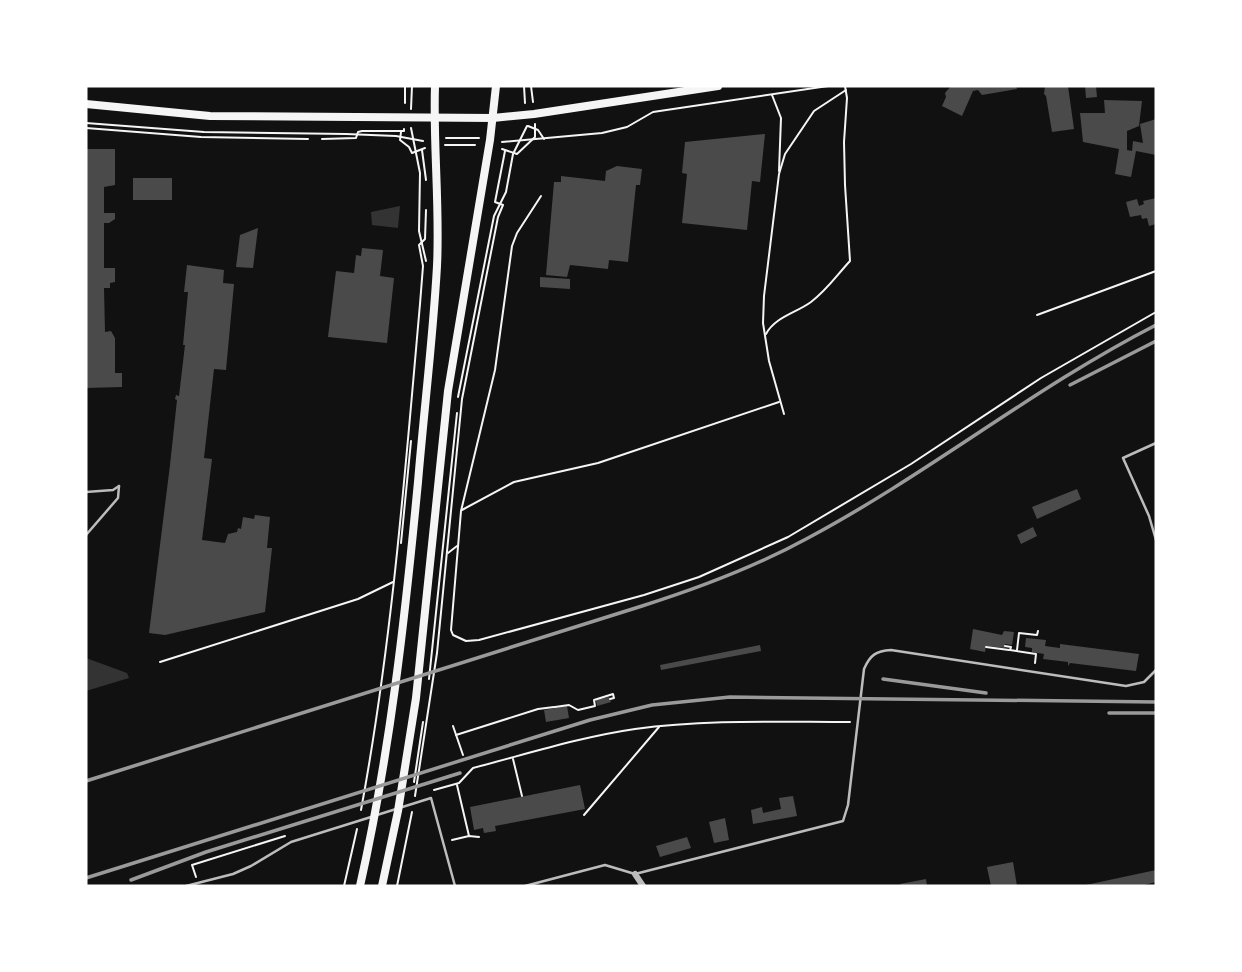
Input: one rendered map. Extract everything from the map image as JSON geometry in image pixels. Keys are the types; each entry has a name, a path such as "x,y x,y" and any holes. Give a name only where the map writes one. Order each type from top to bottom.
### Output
{"main road":[{"path":"360,886 381,783 398,671 422,436 437,263 435,86"},
{"path":"382,886 407,762 418,686 456,335 494,118 495,86"},
{"path":"86,104 210,116 494,118 718,86"}],"street":[{"path":"635,874 643,886"}],"lane":[{"path":"1156,443 1123,458 1149,516 1156,540"},
{"path":"86,492 113,490 119,486 118,498 86,535"},
{"path":"525,886 605,865 635,874 843,821 848,805 864,669 869,658 878,651 891,650 1126,686 1144,682 1156,670"},
{"path":"186,886 233,874 291,842 431,798 455,886"}],"path":[{"path":"405,86 405,103"},
{"path":"411,104 412,86"},
{"path":"524,86 525,104"},
{"path":"531,86 533,103"},
{"path":"502,142 601,133 627,127 653,113 828,86"},
{"path":"779,174 785,155 814,111 845,88"},
{"path":"765,335 770,326 827,289 850,261 845,163 845,88"},
{"path":"772,94 781,118 779,174 764,296 765,335 784,414"},
{"path":"86,123 204,132 401,137 424,141"},
{"path":"414,802 437,653 464,386 480,318 498,217 503,205 495,202 503,150 517,154 536,137 535,124"},
{"path":"456,426 460,386 494,216 506,192 513,154 527,125 542,134 544,139"},
{"path":"86,128 201,137 308,139"},
{"path":"411,129 420,183 419,231 427,267 424,304"},
{"path":"322,139 356,138 362,131 402,130 400,140 412,153 423,149 426,183"},
{"path":"442,138 477,138"},
{"path":"444,145 475,145"},
{"path":"541,196 517,233 512,246 495,370 461,511 451,630 453,635 466,641 479,640 644,595 699,577 788,537 911,464 1041,378 1156,312"},
{"path":"363,812 388,666 423,266 419,245 425,239 427,205"},
{"path":"1037,314 1156,271"},
{"path":"461,511 514,482 598,463 780,401"},
{"path":"440,557 458,544"},
{"path":"160,662 358,599 397,580"},
{"path":"1016,651 1019,633 1037,635 1038,631"},
{"path":"986,647 1036,654 1035,664"},
{"path":"1002,659 1004,648"},
{"path":"456,735 538,709 569,705 578,710 595,706 594,700 613,694 614,698 610,699"},
{"path":"604,734 660,726 722,722 858,722"},
{"path":"453,726 463,755"},
{"path":"584,815 660,726"},
{"path":"513,758 522,796"},
{"path":"456,784 469,836"},
{"path":"397,886 412,811"},
{"path":"344,886 360,823 348,886"},
{"path":"444,842 469,836 479,837"}],"shaded area":[{"path":"400,206 398,228 372,225 371,212"},
{"path":"86,658 127,673 129,678 86,691"}],"building":[{"path":"951,86 1016,86 1017,89 982,95 978,90 973,91 962,116 942,106 945,93"},
{"path":"1045,86 1068,86 1074,129 1052,132 1044,94"},
{"path":"1085,86 1096,86 1097,97 1086,98"},
{"path":"1104,100 1142,101 1139,126 1127,131 1127,150 1132,151 1133,141 1143,143 1140,124 1156,119 1156,155 1136,151 1131,177 1115,174 1119,149 1083,142 1080,113 1105,113"},
{"path":"765,134 760,182 752,181 747,230 682,223 687,174 682,173 685,142"},
{"path":"86,149 115,149 115,185 104,187 104,213 115,213 115,219 104,223 104,268 115,268 115,282 110,283 110,288 104,288 105,332 111,331 115,338 115,373 122,373 122,387 86,388"},
{"path":"617,166 642,169 640,185 636,185 628,262 609,260 608,269 570,265 567,277 546,275 554,182 561,182 561,176 605,181 606,171"},
{"path":"133,178 172,178 172,200 133,200"},
{"path":"1156,198 1156,224 1149,226 1147,218 1142,219 1141,215 1130,217 1126,202 1137,199 1139,206 1144,204 1143,201"},
{"path":"258,228 253,268 236,267 240,235"},
{"path":"362,248 383,250 380,276 394,278 387,343 328,337 336,271 354,273 356,255 361,256"},
{"path":"187,265 224,270 223,283 234,284 226,370 214,369 204,458 212,459 202,540 225,543 228,534 241,529 243,517 254,519 255,515 270,517 267,548 272,548 265,612 165,635 149,633 170,465 175,399 176,395 179,396 185,345 188,292 184,292"},
{"path":"540,277 570,279 570,289 540,287"},
{"path":"1077,489 1081,499 1037,519 1032,507"},
{"path":"1033,527 1037,536 1021,544 1017,535"},
{"path":"973,629 1002,635 1004,631 1014,632 1012,645 1005,644 1005,648 986,646 985,652 970,649"},
{"path":"1026,638 1046,640 1045,646 1060,648 1060,644 1139,654 1136,671 1070,663 1068,666 1068,662 1043,659 1044,654 1032,652 1032,648 1025,647"},
{"path":"760,645 761,651 661,670 660,665"},
{"path":"609,697 611,702 597,706 596,700"},
{"path":"567,706 569,718 546,722 544,710"},
{"path":"580,785 585,809 495,826 496,831 484,833 483,828 474,830 470,807"},
{"path":"793,796 797,816 753,824 751,810 762,807 763,813 781,809 779,798"},
{"path":"725,818 729,840 714,843 709,822"},
{"path":"687,837 691,848 660,857 656,846"},
{"path":"1013,862 1017,886 991,886 987,867"},
{"path":"1156,870 1156,882 1140,886 1081,886"},
{"path":"926,879 927,886 900,884"}],"railway":[{"path":"86,781 642,606 747,568 788,549 852,513 1067,375 1156,325"},
{"path":"1070,385 1156,341"},
{"path":"883,679 986,693"},
{"path":"86,878 590,720 652,705 730,697 1156,702"},
{"path":"1109,713 1156,713"},
{"path":"131,880 206,852 460,773"}]}
